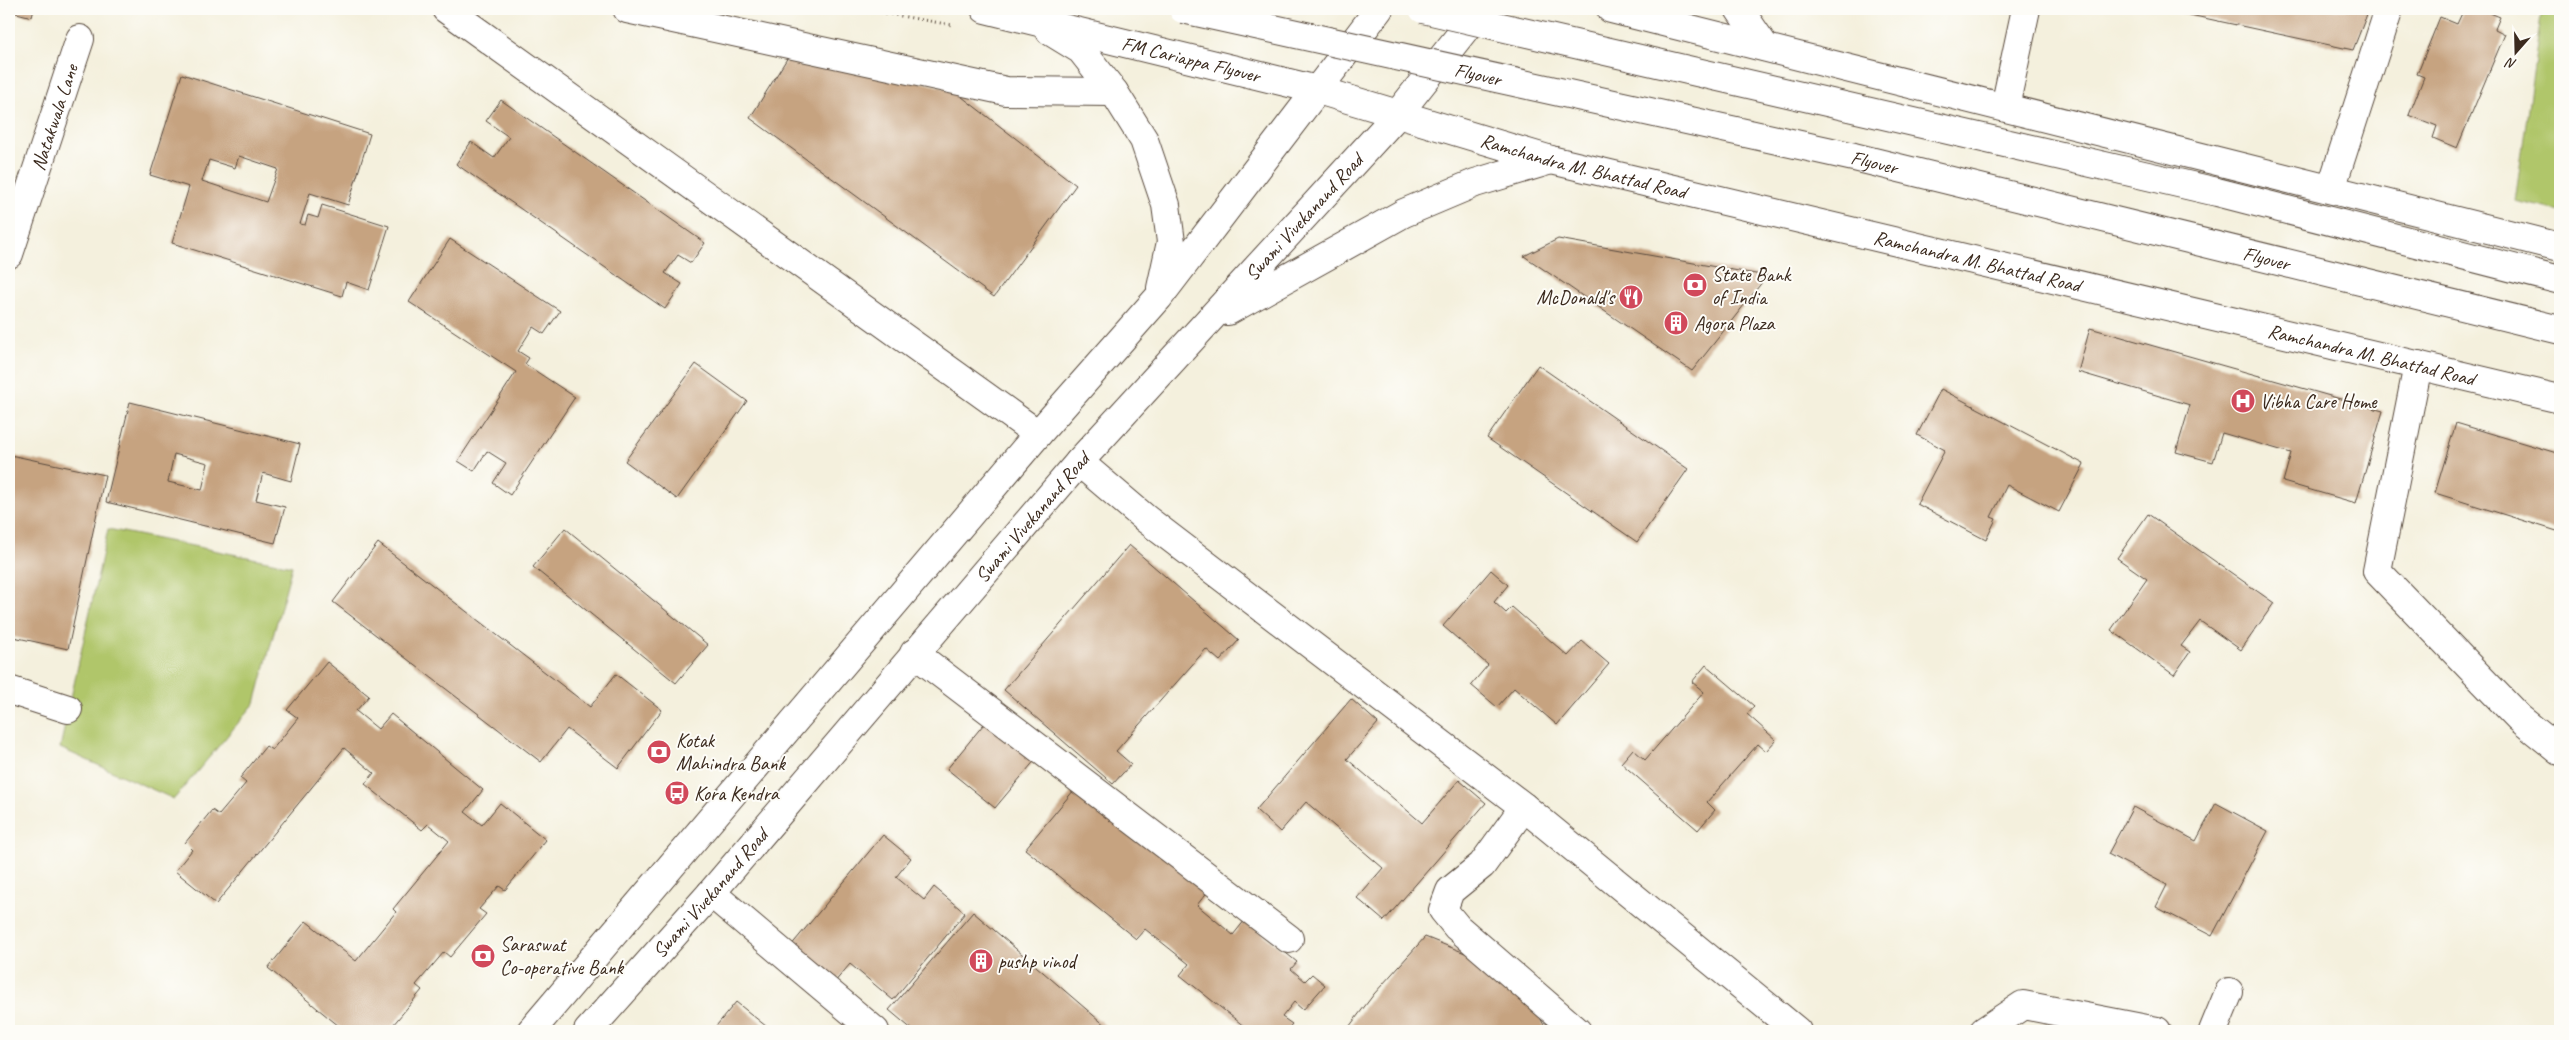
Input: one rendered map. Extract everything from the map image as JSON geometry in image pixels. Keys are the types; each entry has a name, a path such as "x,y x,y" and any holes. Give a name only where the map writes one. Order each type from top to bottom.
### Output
{"main road":[{"path":"446,9 1038,434"},
{"path":"627,9 1006,91 1114,92"},
{"name":"Flyover","path":"1183,9 1854,157 2560,330"},
{"path":"531,1031 1038,434 1159,297 1379,9"},
{"path":"1423,9 2217,192 2560,280"},
{"name":"Swami Vivekanand Road","path":"588,1031 712,893 1079,462 1397,115 1481,9"},
{"path":"1611,9 2560,247"},
{"path":"1739,9 1765,47"},
{"path":"2004,107 2026,9"},
{"path":"2331,189 2389,9"},
{"path":"1007,14 1081,50 1114,92 1144,140 1166,205 1171,242 1159,297"},
{"name":"FM Cariappa Flyover","path":"1007,14 1318,90 1397,115"},
{"name":"Natakwala Lane","path":"9,254 80,39"},
{"name":"Ramchandra M. Bhattad Road","path":"1397,115 1551,160 2560,399"},
{"path":"1208,323 1404,213 1475,182 1551,160"},
{"path":"2418,365 2377,571 2519,718 2560,751"},
{"path":"1079,462 1146,518 1524,807 1797,1031"},
{"path":"914,654 1289,939"},
{"path":"9,690 68,709"},
{"path":"1524,807 1482,864 1450,891 1443,910 1457,927 1577,1031"},
{"path":"712,893 875,1031"},
{"path":"2214,1031 2229,992"},
{"path":"1984,1031 2023,1005 2157,1031"}],"path":[{"path":"861,9 954,26"}],"green space":[{"path":"2542,9 2560,9 2560,211 2515,201"},
{"path":"108,529 292,566 255,703 174,799 60,748"}],"building":[{"path":"9,9 34,9 32,17 9,11"},
{"path":"2162,9 2369,9 2353,50"},
{"path":"2464,9 2480,9 2500,17 2495,29 2505,34 2457,148 2433,138 2437,126 2409,115 2424,77 2417,74 2440,17 2457,24"},
{"path":"793,49 953,90 1076,185 994,297 750,118"},
{"path":"182,74 370,134 348,205 310,193 300,224 305,225 308,215 318,218 322,205 389,226 369,290 346,282 342,296 172,243 189,187 150,175","holes":["239,156 278,169 266,202 202,181 209,160 235,168"]},
{"path":"501,100 705,243 691,263 678,255 665,273 682,284 665,309 456,164 471,142 494,158 509,137 486,121"},
{"path":"450,239 560,311 544,334 533,327 518,351 529,358 525,364 575,397 510,495 493,483 506,463 487,451 474,471 458,461 516,372 409,302"},
{"name":"Agora Plaza","path":"1558,239 1767,276 1692,371 1524,256"},
{"path":"2090,328 2383,411 2356,503 2283,482 2291,453 2222,433 2213,462 2176,452 2190,405 2078,372"},
{"path":"696,364 747,401 677,499 625,461"},
{"path":"1538,365 1688,469 1637,542 1487,438"},
{"path":"1941,389 2084,464 2059,512 2007,485 1991,517 1996,519 1986,540 1917,504 1945,450 1917,435"},
{"path":"130,402 300,444 291,481 263,473 256,500 285,507 275,543 106,502","holes":["174,454 208,463 202,490 168,482"]},
{"path":"2456,423 2560,454 2560,532 2435,493"},
{"path":"10,455 105,475 68,649 9,636"},
{"path":"2148,514 2274,603 2241,650 2200,621 2181,646 2190,652 2174,675 2111,630 2147,579 2117,558"},
{"path":"565,528 708,645 676,683 533,567"},
{"path":"378,543 590,707 616,674 662,710 618,768 567,729 541,762 333,602"},
{"path":"1129,545 1239,640 1220,661 1206,649 1116,751 1131,764 1113,784 1004,690"},
{"path":"1491,570 1508,585 1494,602 1506,613 1512,607 1568,656 1582,641 1609,664 1557,725 1514,688 1497,707 1471,685 1488,665 1443,626"},
{"path":"327,662 369,696 356,711 378,729 391,714 483,790 465,812 482,825 500,803 546,840 505,890 499,886 479,909 486,914 450,957 444,952 416,985 422,990 388,1031 345,1031 268,968 306,921 356,961 396,912 393,909 449,841 428,824 422,830 365,784 374,773 344,748 216,904 175,871 192,850 185,843 212,810 219,815 246,783 240,778 266,746 272,750 298,718 287,710"},
{"path":"1706,665 1754,706 1747,714 1776,740 1766,751 1758,744 1707,802 1715,810 1698,830 1621,763 1633,749 1645,760 1704,692 1692,682"},
{"path":"1351,699 1378,723 1347,759 1422,823 1459,780 1486,803 1384,921 1357,898 1383,868 1306,802 1280,832 1256,810"},
{"path":"988,719 1036,759 995,808 947,769"},
{"path":"1079,784 1209,890 1197,905 1233,935 1245,920 1297,962 1291,969 1305,981 1312,974 1325,985 1303,1010 1294,1002 1282,1017 1292,1024 1286,1031 1250,1031 1180,975 1189,964 1145,929 1136,939 1025,849"},
{"path":"2216,803 2268,831 2212,936 2156,907 2167,885 2108,854 2133,807 2196,841"},
{"path":"883,835 911,858 896,877 924,900 934,887 965,913 893,1000 850,964 834,983 790,947"},
{"name":"pushp vinod","path":"973,912 1107,1027 1103,1031 914,1031 889,1010"},
{"path":"1425,937 1490,963 1531,1000 1547,1031 1346,1031 1374,994"},
{"path":"736,1002 772,1031 712,1031"}],"place":[{"name":"State Bank of India","path":"1695,285"},
{"name":"McDonald's","path":"1631,297"},
{"name":"Agora Plaza","path":"1676,323"},
{"name":"Vibha Care Home","path":"2243,401"},
{"name":"Kotak Mahindra Bank","path":"659,752"},
{"name":"Kora Kendra","path":"677,793"},
{"name":"Saraswat Co-operative Bank","path":"483,956"},
{"name":"pushp vinod","path":"981,961"}]}
